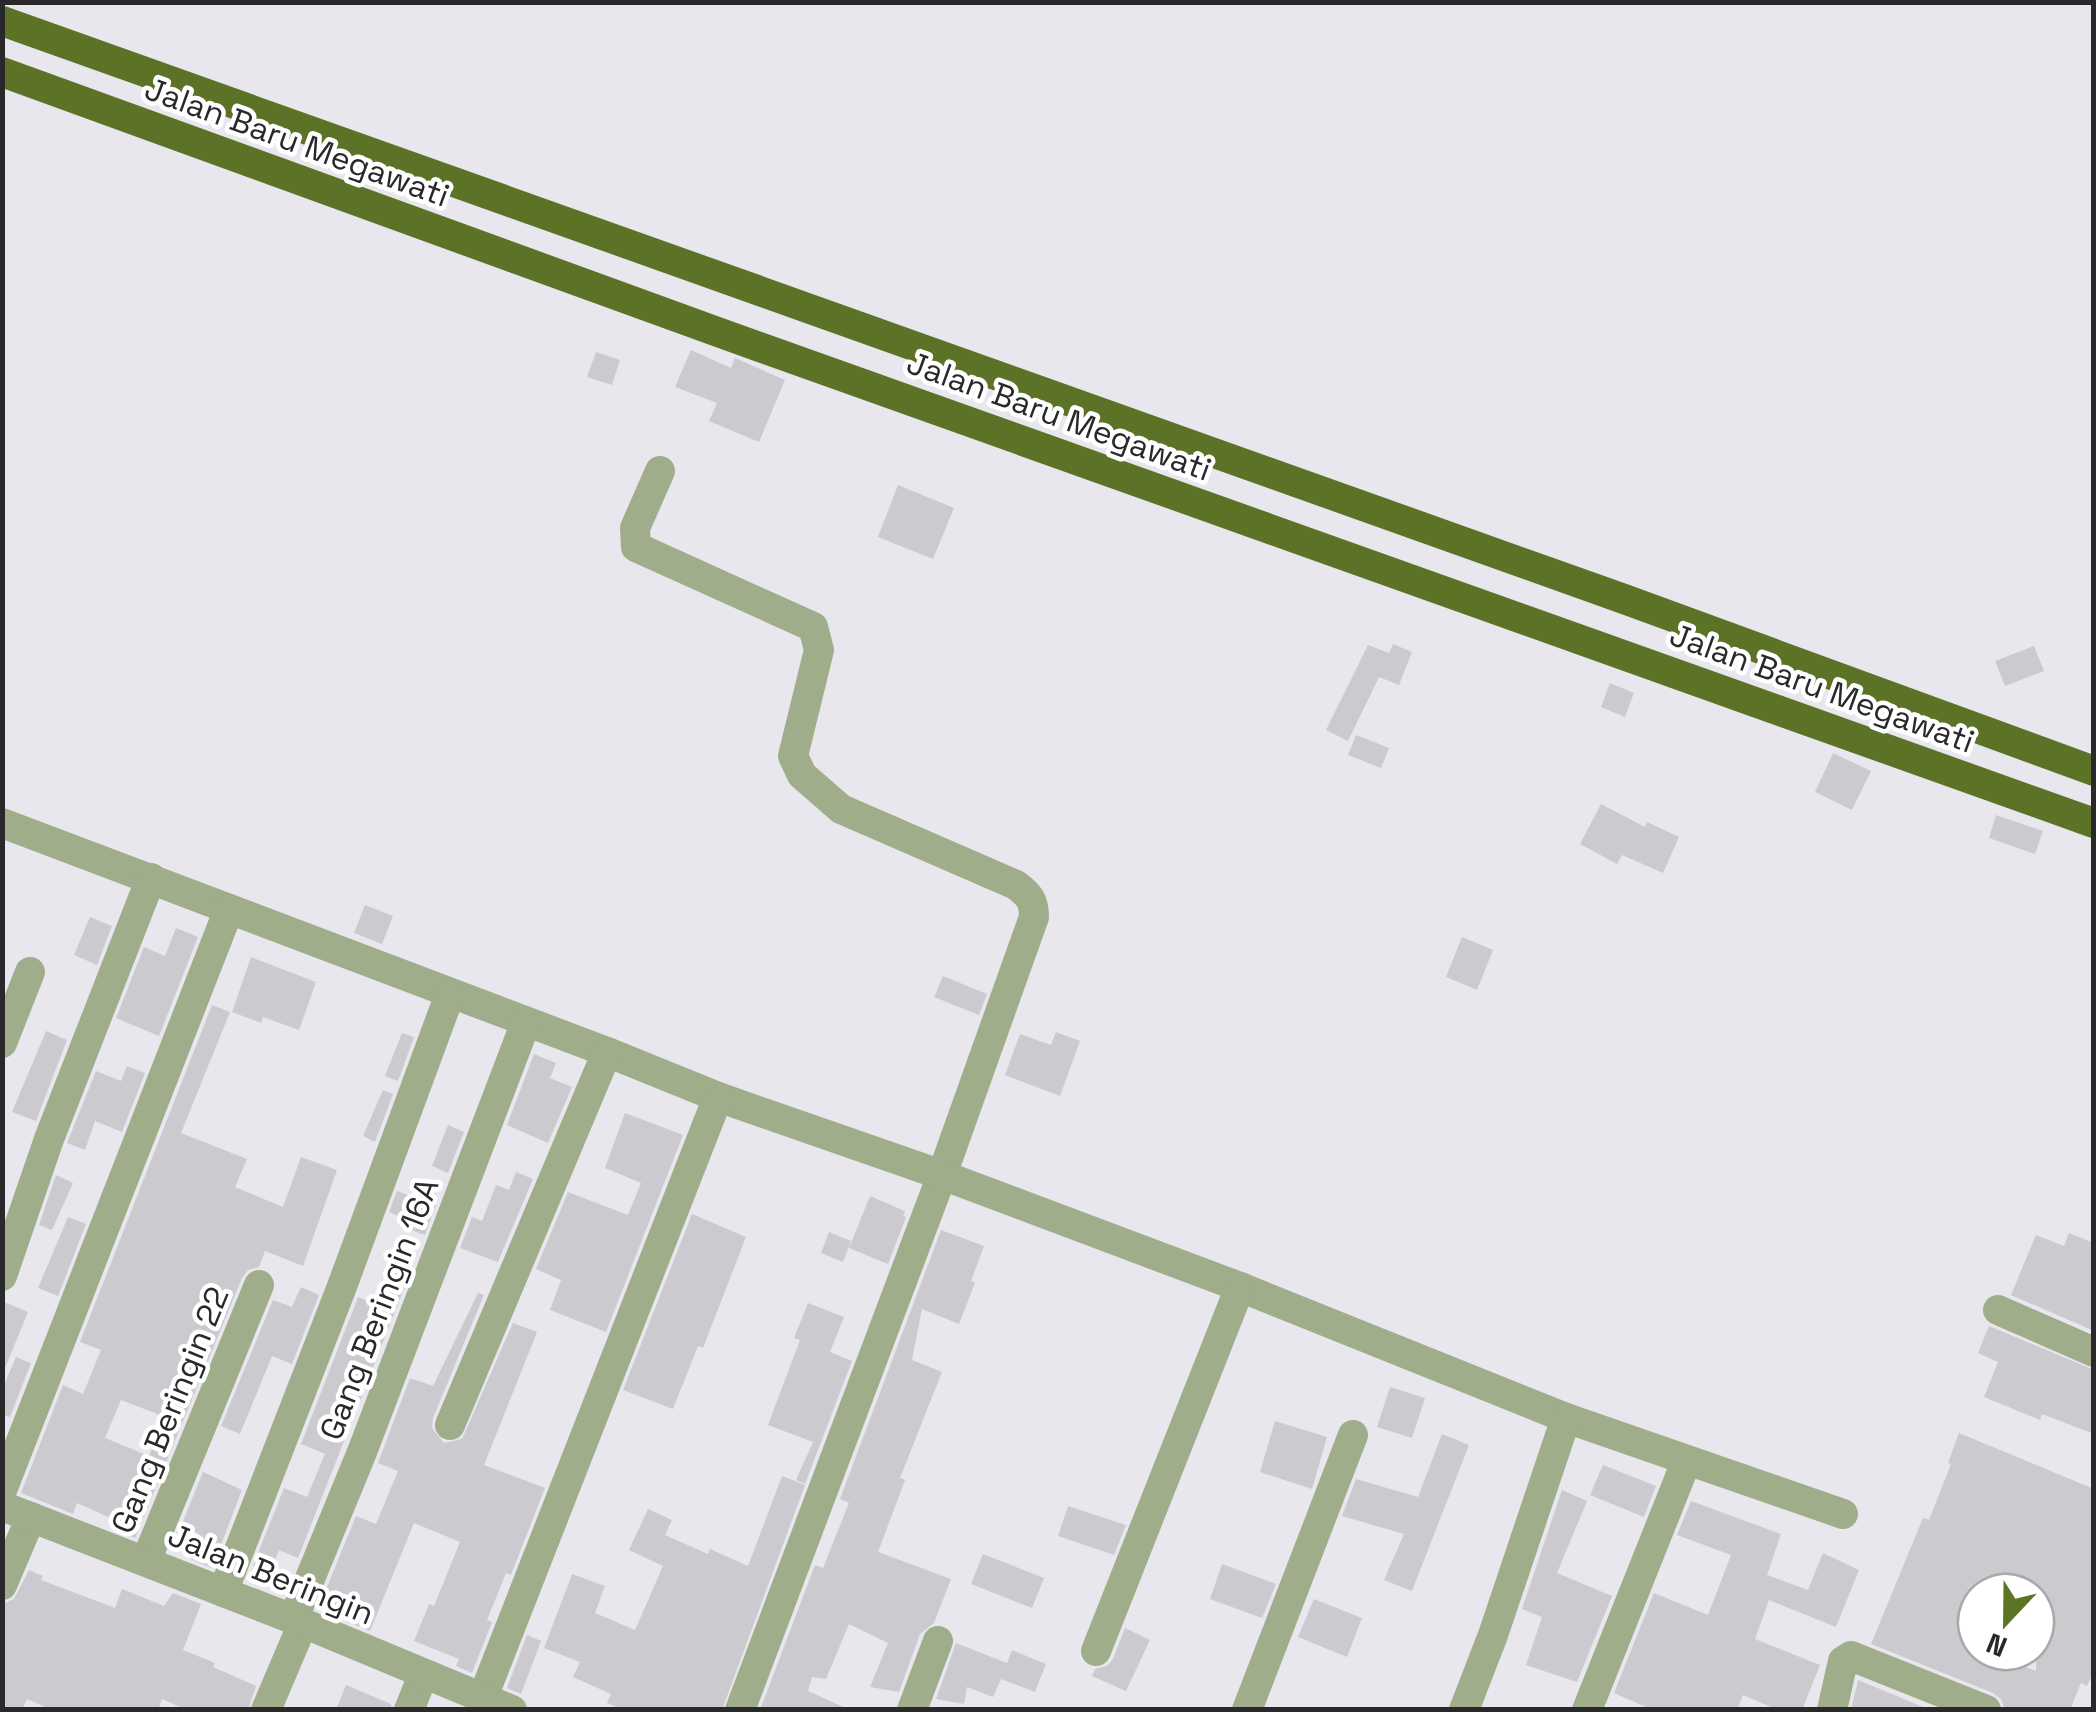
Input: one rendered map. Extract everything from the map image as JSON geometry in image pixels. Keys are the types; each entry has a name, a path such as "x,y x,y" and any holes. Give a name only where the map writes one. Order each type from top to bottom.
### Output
{"highway":[{"name":"Jalan Baru Megawati","path":"2,22 1624,599 2094,771"},
{"name":"Jalan Baru Megawati","path":"2,72 2094,823"},
{"path":"1509,614 1524,564"},
{"path":"1604,648 1624,599"}],"street":[{"path":"660,471 634,528 636,547 813,627 819,650 793,756 802,775 840,809 1016,885 1030,895 1034,906 1034,917 942,1175 740,1710"},
{"path":"2,822 718,1097 942,1175 1240,1288 1566,1418 1843,1514"},
{"path":"2,1276 49,1140 150,878"},
{"path":"2,1490 229,909"},
{"path":"2,1043 30,972"},
{"path":"223,1592 450,994"},
{"name":"Gang Beringin 16A","path":"266,1710 526,1022"},
{"path":"450,1425 607,1052"},
{"path":"482,1697 718,1097"},
{"name":"Gang Beringin 22","path":"146,1562 258,1286"},
{"path":"1096,1651 1240,1288"},
{"path":"1998,1310 2094,1352"},
{"path":"1464,1710 1566,1418"},
{"path":"1247,1710 1353,1435"},
{"path":"1587,1710 1686,1462"},
{"path":"2,1585 17,1512"},
{"name":"Jalan Beringin","path":"17,1512 298,1621 512,1710"},
{"path":"912,1710 938,1641"},
{"path":"1832,1710 1843,1661 1851,1656 1986,1710"},
{"path":"408,1710 423,1675"}],"building":[{"path":"691,350 731,368 735,358 785,380 759,442 709,421 717,403 675,387"},
{"path":"596,352 620,360 612,385 587,377"},
{"path":"898,485 954,508 933,559 878,537"},
{"path":"1393,644 1412,652 1399,685 1379,677 1348,741 1326,730 1368,645 1389,653"},
{"path":"2034,646 2044,671 2005,686 1995,661"},
{"path":"1610,683 1634,693 1625,717 1601,707"},
{"path":"1356,735 1389,748 1381,768 1348,755"},
{"path":"1833,753 1871,771 1852,810 1815,792"},
{"path":"1601,804 1645,827 1647,822 1679,837 1663,873 1622,855 1617,864 1580,844"},
{"path":"1996,815 2043,831 2035,854 1989,838"},
{"path":"365,905 393,916 382,944 354,933"},
{"path":"90,917 112,926 97,965 74,955"},
{"path":"176,928 198,937 159,1036 116,1018 144,947 165,956"},
{"path":"1462,937 1493,950 1477,990 1446,977"},
{"path":"251,957 316,982 299,1030 263,1017 261,1023 232,1012"},
{"path":"943,976 987,994 979,1015 934,997"},
{"path":"212,1005 230,1012 181,1133 247,1159 235,1187 283,1207 301,1157 337,1170 303,1266 265,1251 259,1267 248,1270 242,1278 135,1538 119,1531 122,1523 77,1503 73,1514 21,1493 63,1385 83,1394 101,1350 80,1342","holes":["121,1400 165,1417 149,1456 105,1438"]},
{"path":"46,1031 67,1040 36,1121 12,1112"},
{"path":"1056,1032 1080,1041 1060,1096 1005,1075 1020,1034 1051,1045"},
{"path":"402,1033 414,1037 398,1081 385,1076"},
{"path":"534,1054 556,1063 550,1078 572,1087 548,1143 507,1125"},
{"path":"127,1066 145,1073 122,1132 95,1121 85,1150 67,1143 96,1071 121,1081"},
{"path":"383,1090 393,1094 375,1142 363,1136"},
{"path":"625,1113 683,1135 606,1332 550,1310 561,1280 536,1269 568,1192 628,1215 641,1183 605,1168"},
{"path":"448,1125 464,1132 448,1173 432,1166"},
{"path":"516,1172 533,1179 498,1262 460,1248 472,1217 482,1221 496,1185 509,1190"},
{"path":"56,1175 73,1183 52,1230 39,1225"},
{"path":"397,1191 436,1205 425,1235 411,1230 414,1222 389,1212"},
{"path":"870,1196 905,1211 888,1264 849,1248"},
{"path":"692,1214 746,1237 703,1348 698,1346 673,1409 623,1390"},
{"path":"68,1217 86,1224 58,1296 38,1288"},
{"path":"941,1230 984,1246 959,1324 922,1309 912,1360 942,1372 900,1478 905,1480 878,1552 951,1579 934,1623 920,1634 899,1692 870,1687 888,1643 849,1624 826,1679 812,1677 808,1691 850,1710 760,1710 815,1565 823,1568 849,1503 840,1499"},
{"path":"829,1232 851,1241 843,1262 821,1253"},
{"path":"2069,1233 2094,1243 2094,1331 2011,1295 2036,1235 2064,1246"},
{"path":"393,1266 411,1271 298,1558 279,1550 270,1573 253,1566 284,1488 307,1497 325,1454 301,1444 358,1297 380,1306"},
{"path":"301,1287 319,1295 292,1364 272,1356 240,1434 221,1426 273,1300 292,1307"},
{"path":"478,1293 484,1295 432,1428 444,1443 462,1439 513,1323 537,1332 484,1465 545,1488 511,1575 506,1573 487,1620 492,1622 472,1673 456,1666 459,1659 414,1641 429,1604 434,1606 460,1542 414,1523 370,1631 318,1609 356,1516 376,1524 398,1471 378,1463 410,1378 433,1386"},
{"path":"2,1301 28,1312 3,1373 2,1373"},
{"path":"808,1303 844,1317 830,1352 852,1361 805,1484 796,1480 813,1442 768,1425 800,1340 794,1338"},
{"path":"1989,1326 2094,1370 2094,1434 2042,1414 2040,1420 1984,1397 1998,1362 1978,1353"},
{"path":"16,1357 31,1363 10,1417 2,1414 2,1390"},
{"path":"1390,1387 1425,1398 1412,1438 1377,1427"},
{"path":"1275,1421 1327,1437 1312,1489 1260,1472"},
{"path":"1959,1433 2094,1489 2094,1671 2087,1686 2081,1683 2070,1710 2005,1710 2001,1699 1993,1693 1871,1644 1923,1518 1929,1520 1951,1464 1948,1463"},
{"path":"1442,1434 1469,1445 1412,1591 1384,1580 1404,1534 1342,1516 1356,1479 1418,1497"},
{"path":"1603,1465 1656,1486 1644,1517 1590,1495"},
{"path":"203,1472 242,1490 212,1568 188,1558 198,1533 181,1526"},
{"path":"782,1476 805,1485 722,1710 623,1710 607,1703 611,1694 573,1677 580,1662 544,1648 572,1574 605,1586 595,1613 635,1630 663,1566 629,1550 648,1509 672,1520 665,1535 748,1566"},
{"path":"1562,1490 1587,1501 1557,1573 1612,1596 1577,1682 1526,1665 1542,1617 1522,1609"},
{"path":"1691,1501 1781,1534 1767,1575 1808,1590 1823,1553 1859,1570 1836,1627 1769,1600 1755,1639 1820,1665 1802,1710 1778,1710 1743,1695 1737,1710 1653,1710 1614,1693 1654,1593 1708,1615 1731,1555 1677,1535"},
{"path":"1068,1506 1126,1525 1114,1555 1058,1536"},
{"path":"983,1554 1044,1578 1032,1608 971,1584"},
{"path":"1222,1564 1276,1584 1262,1618 1210,1599"},
{"path":"29,1570 43,1576 41,1580 115,1608 122,1589 164,1606 173,1593 201,1604 183,1650 256,1686 248,1710 187,1710 162,1699 158,1710 52,1710 27,1699 22,1710 2,1710 2,1604 14,1599"},
{"path":"1314,1599 1362,1618 1347,1657 1298,1637"},
{"path":"1125,1628 1150,1640 1126,1691 1092,1676 1095,1669 1107,1666 1113,1659"},
{"path":"527,1635 541,1641 521,1694 507,1688"},
{"path":"956,1643 1007,1663 1012,1650 1046,1664 1035,1692 1001,1679 993,1697 967,1687 964,1704 936,1699"},
{"path":"1858,1680 1928,1709 1928,1710 1851,1710"},
{"path":"346,1685 391,1704 391,1710 336,1710"}]}
